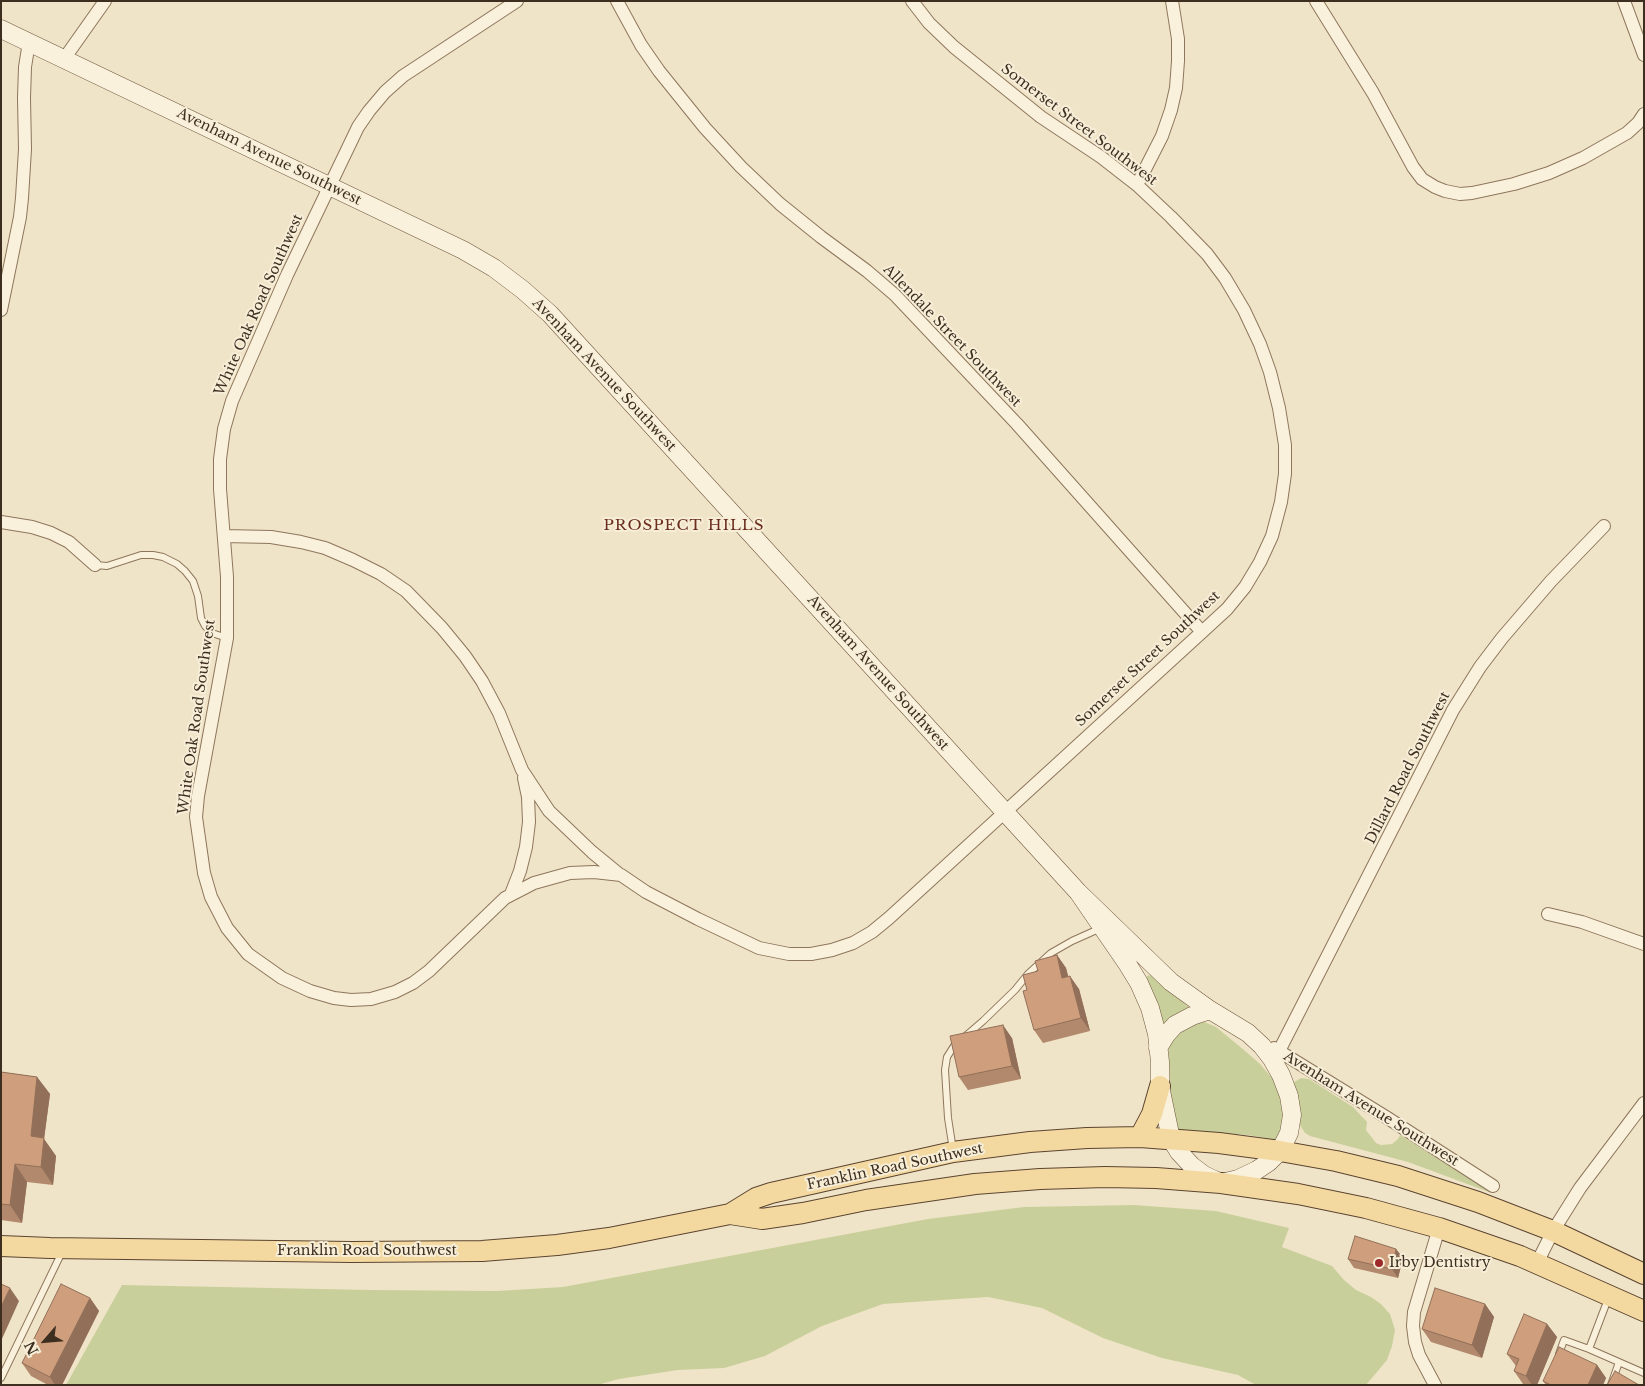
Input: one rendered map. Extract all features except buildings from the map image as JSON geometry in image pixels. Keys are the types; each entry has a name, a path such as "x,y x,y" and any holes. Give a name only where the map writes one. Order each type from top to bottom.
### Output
{"main road":[{"path":"1140,1137 1152,1114 1160,1086"},
{"name":"Franklin Road Southwest","path":"730,1214 756,1198 771,1193 953,1152 1030,1142 1140,1137 1171,1139 1280,1151 1336,1161 1398,1176 1478,1202 1553,1231 1644,1274"},
{"name":"Franklin Road Southwest","path":"1,1246 64,1249 352,1252 482,1251 557,1245 609,1238 730,1214 762,1219 936,1189 1040,1178 1148,1178 1221,1183 1282,1191 1366,1208 1439,1228 1520,1256 1644,1311"}],"street":[{"path":"64,59 105,1"},
{"name":"White Oak Road Southwest","path":"517,1 403,76 385,92 369,111 358,127 330,186 232,401 224,429 220,459 220,489 227,577 227,638 198,796 196,817 204,873 211,897 227,928 248,954 282,978 310,991 334,998 351,1000 371,999 395,992 424,975 511,894 534,883 570,874 594,872 621,875 646,892 759,948 789,954 811,954 853,943 872,932 1005,812"},
{"name":"Allendale Street Southwest","path":"617,1 637,38 659,71 705,128 729,154 780,204 895,295 1016,424 1202,632"},
{"name":"Somerset Street Southwest","path":"912,1 929,23 954,47 1041,117 1101,157 1137,186 1207,254 1244,310 1260,344 1270,372 1279,408 1285,445 1285,474 1281,502 1272,536 1260,562 1245,587 1202,632 1005,812"},
{"path":"1137,186 1162,136 1176,88 1178,47 1172,1"},
{"path":"1316,1 1373,93 1413,168 1434,187 1446,192 1472,193 1514,184 1549,173 1583,158 1628,134 1644,114"},
{"path":"1624,1 1644,55"},
{"name":"Avenham Avenue Southwest","path":"1,29 463,250 494,268 523,290 543,308 1078,892 1171,982 1210,1010 1386,1117 1492,1186"},
{"path":"1,310 22,198 25,149 25,75 29,42"},
{"path":"1,522 32,527 51,533 69,542 94,565"},
{"name":"Dillard Road Southwest","path":"1279,1051 1453,710 1480,666 1551,581 1604,526"},
{"path":"224,536 271,537 301,542 325,548 374,570 406,591 442,628 465,656 482,681 499,713 522,770 528,798 529,822 526,847 520,871 511,894"},
{"path":"522,770 555,817 592,852 621,875"},
{"name":"Avenham Avenue Southwest","path":"1078,892 1128,965 1139,983 1150,1008 1157,1034 1160,1086 1171,1139 1179,1152 1192,1166 1204,1175 1221,1183 1238,1179 1269,1162 1280,1151 1289,1133 1292,1115 1289,1096 1281,1075 1262,1046 1248,1033"},
{"path":"1548,914 1582,922 1644,944"},
{"path":"1158,1048 1175,1025 1192,1016 1210,1010"},
{"path":"1537,1263 1553,1231 1580,1188 1644,1103"},
{"path":"1435,1385 1419,1355 1413,1326 1414,1312 1439,1228"}],"lane":[{"path":"94,565 107,566 141,555 163,557 177,564 185,570 193,581 198,596 201,618 205,626 212,633 227,638"},
{"path":"953,1152 948,1118 945,1070 948,1057 954,1046 983,1021 1051,953 1072,941 1102,928"},
{"path":"1,1378 64,1249"},
{"path":"1589,1349 1610,1295"},
{"path":"1557,1358 1564,1340 1644,1373"},
{"path":"1611,1385 1619,1362"}],"green space":[{"path":"1151,975 1192,1010 1164,1028 1159,1008 1147,979 1147,976"},
{"path":"1202,1021 1216,1027 1244,1050 1260,1064 1278,1085 1285,1113 1278,1140 1248,1135 1177,1130 1173,1122 1168,1047 1178,1030"},
{"path":"1301,1078 1309,1079 1353,1107 1367,1122 1366,1130 1376,1143 1381,1145 1392,1144 1400,1135 1489,1192 1408,1162 1310,1136 1305,1133 1298,1122 1293,1083"},
{"path":"1134,1205 1216,1211 1289,1228 1282,1247 1332,1266 1356,1290 1381,1304 1390,1314 1395,1330 1387,1360 1366,1385 1256,1385 1238,1375 1162,1358 1103,1338 1042,1308 988,1297 883,1304 822,1326 765,1356 724,1368 678,1370 619,1379 597,1385 66,1385 122,1285 497,1291 563,1287 928,1219 1024,1207"}],"place":[{"name":"Irby Dentistry","path":"1379,1263"}],"district":[{"name":"PROSPECT HILLS","path":"684,526"}]}
